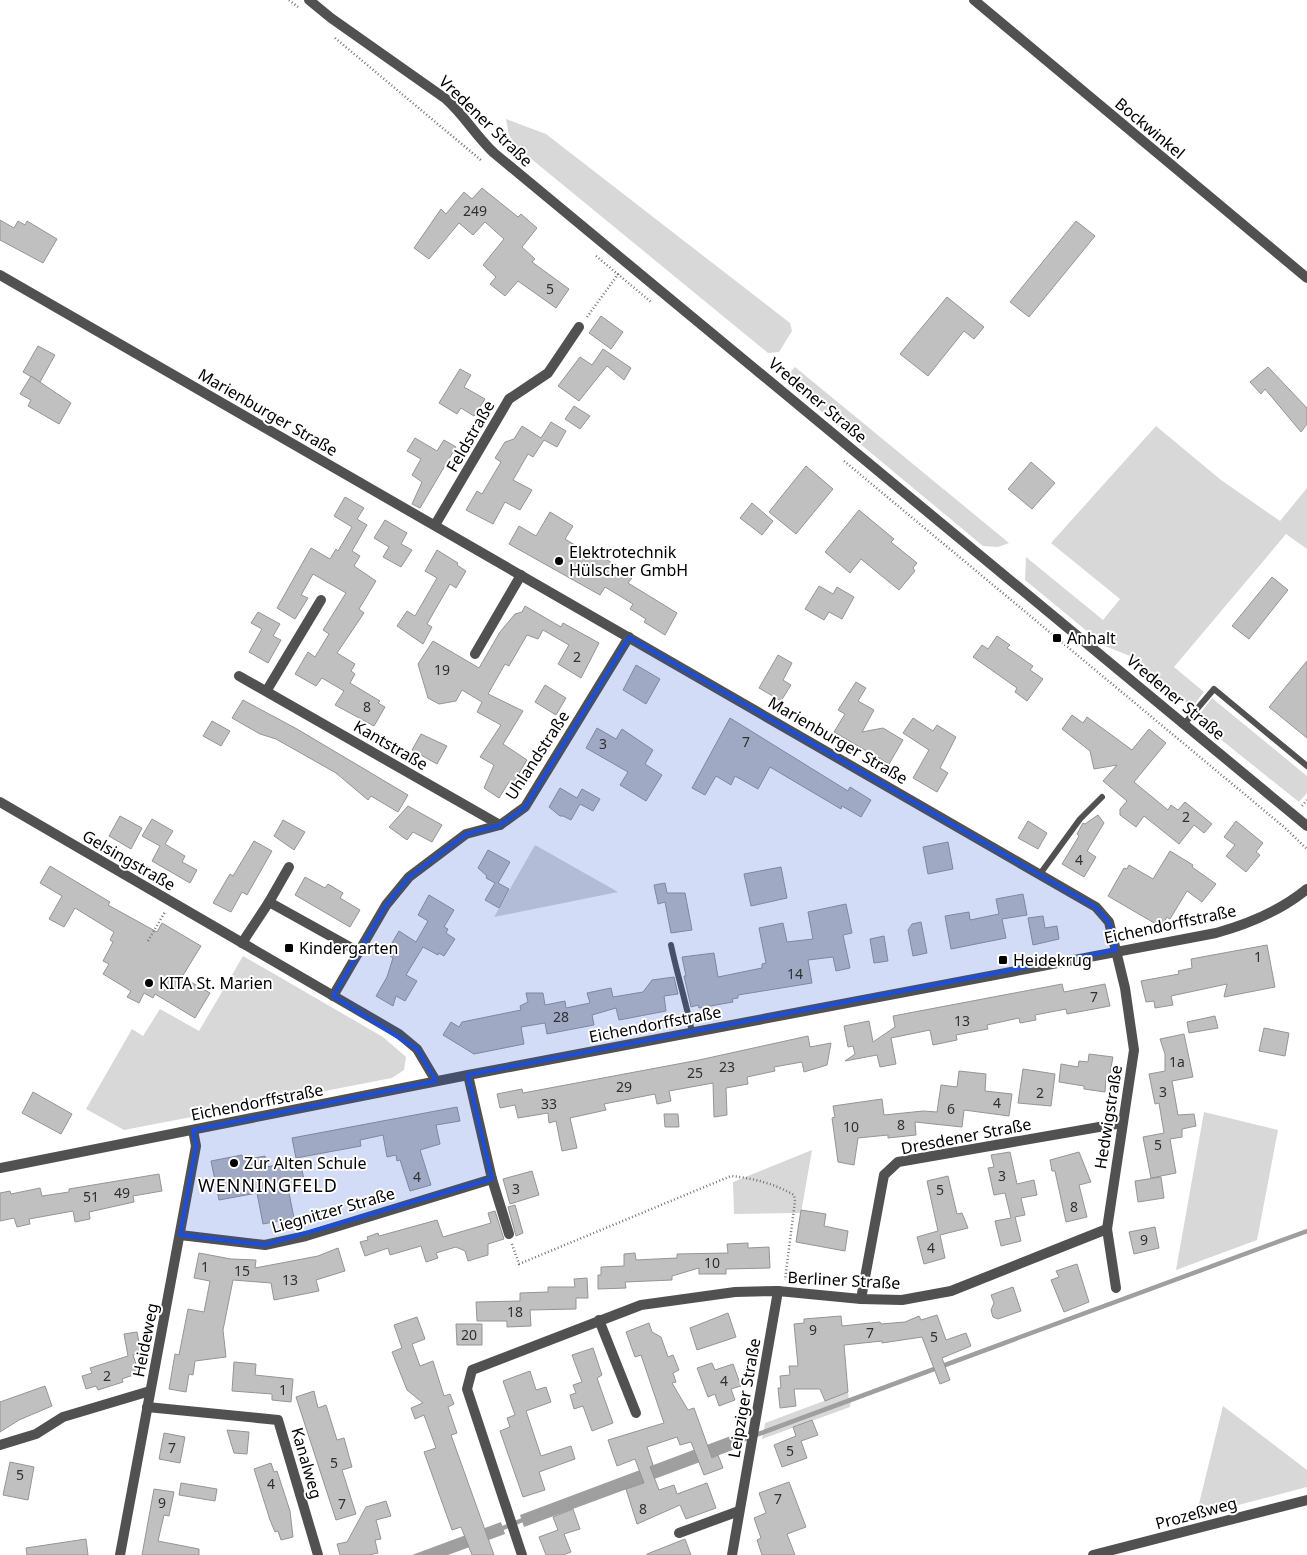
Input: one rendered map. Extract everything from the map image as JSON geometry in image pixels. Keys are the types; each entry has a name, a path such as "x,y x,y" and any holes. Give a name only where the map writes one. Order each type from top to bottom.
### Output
{"street":[{"name":"Vredener Straße","path":"309,0 331,18 446,99 494,153 1307,826"},
{"name":"Bockwinkel","path":"974,0 1307,278"},
{"name":"Marienburger Straße","path":"0,275 1096,907 1109,922 1116,950"},
{"name":"Feldstraße","path":"435,525 509,398 548,372 579,327"},
{"path":"475,654 522,575"},
{"path":"267,690 321,600"},
{"name":"Uhlandstraße","path":"333,996 386,905 409,877 466,834 500,825 525,807 629,637"},
{"name":"Kantstraße","path":"239,676 267,690 500,825"},
{"name":"Gelsingstraße","path":"0,802 399,1034 417,1049 436,1081"},
{"path":"242,943 289,867"},
{"name":"Eichendorffstraße","path":"0,1168 436,1081 1116,950 1216,933 1239,927 1273,912 1307,889"},
{"path":"269,902 359,952"},
{"name":"Hedwigstraße","path":"1116,950 1125,988 1134,1050 1107,1229 1116,1288"},
{"path":"468,1075 492,1179 509,1234"},
{"name":"Dresdener Straße","path":"861,1299 884,1175 898,1162 1122,1123"},
{"name":"Heideweg","path":"120,1555 196,1146 193,1130"},
{"name":"Liegnitzer Straße","path":"180,1235 265,1245 306,1236 492,1179"},
{"name":"Berliner Straße","path":"522,1555 467,1389 472,1370 641,1306 735,1292 781,1292 861,1299 902,1300 951,1291 1107,1229"},
{"name":"Leipziger Straße","path":"732,1555 749,1455 781,1292"},
{"path":"600,1320 636,1413"},
{"path":"0,1445 36,1434 63,1417 150,1391"},
{"name":"Kanalweg","path":"147,1407 278,1420 318,1555"},
{"name":"Prozeßweg","path":"1093,1555 1307,1500"},
{"path":"679,1534 739,1511"}],"lane":[{"path":"1185,724 1214,689 1307,766"},
{"path":"1040,874 1080,819 1102,798"},
{"path":"671,945 692,1032"}],"path":[{"path":"290,0 305,13"},
{"path":"335,38 486,165"},
{"path":"589,250 657,306"},
{"path":"579,327 627,262"},
{"path":"840,458 1284,827 1306,848"},
{"path":"148,941 171,902"},
{"path":"509,1234 519,1264 731,1176 741,1177 763,1182 794,1195 795,1201 781,1292"}],"highlighted area":[{"path":"629,637 1096,907 1109,922 1116,950 468,1075 492,1179 265,1245 180,1235 196,1146 193,1130 436,1081 417,1049 333,996 386,905 409,877 466,834 500,825 525,807"}],"shaded area":[{"path":"506,119 546,134 790,323 792,331 779,352 768,353 518,148 509,135"},
{"path":"795,367 1009,543 998,547 983,546 787,383 788,375"},
{"path":"1156,426 1221,480 1280,521 1307,488 1307,549 1286,534 1174,667 1204,692 1192,707 1130,656 1105,646 1025,580 1026,557 1103,620 1120,599 1051,543"},
{"path":"1212,698 1307,776 1307,793 1299,802 1199,722 1200,714"},
{"path":"535,845 618,892 494,917"},
{"path":"243,956 383,1037 406,1057 404,1070 392,1078 124,1130 86,1109 132,1029 143,1036 160,1009 199,1031"},
{"path":"1204,1112 1278,1130 1257,1240 1176,1270"},
{"path":"812,1150 801,1213 734,1214 733,1182"},
{"path":"848,1392 849,1400 764,1430 765,1423"},
{"path":"851,1401 850,1407 762,1439 763,1433"},
{"path":"1223,1406 1307,1470 1307,1487 1196,1516"},
{"path":"744,1431 741,1447 524,1527 520,1515"},
{"path":"501,1522 505,1534 448,1555 412,1555"}],"building":[{"path":"482,188 518,217 521,214 537,228 522,247 535,259 532,262 569,289 556,308 518,281 505,296 490,284 496,277 483,265 504,239 485,222 473,235 459,223 429,259 414,248 441,209 446,214 464,192 472,199"},
{"path":"0,220 14,228 18,221 25,225 27,221 57,239 43,263 0,240"},
{"path":"1076,221 1095,236 1029,317 1010,302"},
{"path":"947,297 984,327 974,339 964,331 928,376 900,354"},
{"path":"601,316 623,332 611,349 589,333"},
{"path":"38,346 55,355 40,382 23,372"},
{"path":"603,349 631,368 624,380 607,366 579,401 558,386 580,357 592,365"},
{"path":"1268,367 1307,408 1307,424 1301,432 1265,389 1261,394 1250,382"},
{"path":"460,369 471,375 464,387 485,399 474,416 461,408 457,414 439,403"},
{"path":"31,376 71,403 59,424 28,406 31,400 20,394"},
{"path":"574,406 590,416 580,429 565,419"},
{"path":"551,422 566,431 557,447 544,440 533,457 528,454 513,480 532,490 520,510 505,502 493,524 466,510 477,491 482,494 501,462 495,458 505,442 514,439 522,426 541,438"},
{"path":"415,438 437,451 444,440 456,447 420,508 412,504 422,482 412,475 421,459 407,451"},
{"path":"1031,462 1055,483 1032,509 1008,489"},
{"path":"806,466 833,489 796,534 769,512"},
{"path":"345,497 364,508 357,519 367,525 352,551 360,556 354,566 376,581 359,609 364,613 337,653 355,664 351,671 355,674 350,683 380,701 378,703 385,707 374,726 335,705 344,691 322,678 316,686 295,674 308,652 315,657 329,634 323,630 346,593 313,574 301,595 308,598 295,619 277,608 311,548 330,559 336,549 338,551 352,527 334,516"},
{"path":"752,503 773,521 762,535 740,518"},
{"path":"859,510 894,539 891,542 917,563 913,568 915,571 899,590 861,559 850,573 825,552"},
{"path":"550,512 573,526 565,539 598,559 600,556 616,565 615,568 632,578 628,583 677,613 665,635 644,622 646,619 630,609 633,604 605,587 600,595 509,544 519,526 536,536"},
{"path":"385,520 407,533 401,544 412,550 401,567 383,557 389,547 374,538"},
{"path":"437,550 458,563 457,565 466,571 456,588 450,584 427,624 432,627 423,644 397,626 407,611 415,616 437,578 425,571"},
{"path":"1272,577 1288,590 1249,639 1232,626"},
{"path":"819,586 833,594 837,587 854,597 842,619 829,612 824,620 805,609"},
{"path":"525,606 561,627 563,623 599,643 581,678 558,664 569,645 543,630 538,639 527,635 509,666 505,664 488,694 523,711 503,744 527,760 512,785 509,782 499,798 484,788 494,765 480,757 501,725 477,712 482,702 462,690 456,701 439,704 428,698 418,664 433,641 479,668 500,632 515,614 522,612"},
{"path":"258,612 280,624 273,636 281,640 268,663 249,652 262,629 251,623"},
{"path":"997,636 1010,645 1007,648 1033,666 1030,670 1043,679 1027,701 1015,692 1017,688 973,657 982,645 988,649"},
{"path":"778,655 792,663 783,680 791,685 781,701 759,688"},
{"path":"1307,661 1307,738 1269,707"},
{"path":"636,665 660,679 646,704 623,690"},
{"path":"856,682 866,688 858,701 874,710 862,732 883,728 903,740 889,764 834,732 845,714 838,710"},
{"path":"545,685 566,698 556,715 535,702"},
{"path":"243,700 297,729 408,795 398,812 371,796 368,800 336,773 276,739 260,734 232,718"},
{"path":"1072,715 1083,723 1087,717 1132,750 1149,729 1166,743 1134,782 1168,810 1171,805 1178,810 1185,802 1212,824 1204,833 1194,825 1179,844 1144,816 1136,827 1120,815 1120,809 1127,801 1103,781 1117,765 1094,769 1090,751 1062,729"},
{"path":"730,718 848,791 850,787 871,800 861,817 842,806 841,809 770,767 758,789 735,776 731,785 716,776 705,795 692,788"},
{"path":"913,718 933,731 937,725 956,737 940,768 948,773 937,792 913,778 929,750 903,733"},
{"path":"212,721 230,731 221,746 203,736"},
{"path":"597,728 616,739 622,729 653,750 645,764 662,775 646,801 620,785 628,772 586,748"},
{"path":"421,734 447,746 437,764 412,750"},
{"path":"560,788 577,798 582,789 600,799 593,811 580,804 571,820 560,816 549,807"},
{"path":"408,806 442,825 432,842 413,832 407,840 389,827"},
{"path":"1098,815 1104,823 1087,851 1096,857 1084,877 1062,864 1079,836 1077,834 1083,823 1085,824"},
{"path":"120,816 142,828 131,849 109,836"},
{"path":"152,819 173,831 165,844 185,856 182,862 197,870 190,883 152,861 160,846 142,836"},
{"path":"283,820 305,832 294,850 274,836"},
{"path":"1028,821 1047,833 1038,849 1018,838"},
{"path":"1236,821 1263,843 1256,852 1260,855 1246,872 1226,856 1235,845 1224,837"},
{"path":"254,841 272,851 247,895 242,892 231,912 213,903 230,874 233,876"},
{"path":"948,842 953,869 928,874 923,847"},
{"path":"488,850 510,862 498,883 509,889 499,908 485,900 495,883 486,878 487,876 478,868"},
{"path":"1170,851 1193,865 1192,867 1216,884 1202,902 1187,891 1170,919 1167,917 1161,927 1108,896 1124,868 1127,869 1129,865 1153,879"},
{"path":"50,866 110,902 108,905 157,932 162,923 201,946 182,977 210,993 195,1018 155,994 153,998 144,993 139,1003 127,997 131,991 103,974 109,964 103,961 113,942 110,940 114,932 75,908 64,927 49,919 62,896 40,883"},
{"path":"781,867 787,898 751,906 744,874"},
{"path":"305,877 325,888 328,884 343,893 340,898 360,910 350,927 295,895"},
{"path":"665,883 667,893 685,893 692,930 671,933 665,902 658,904 654,885"},
{"path":"1023,894 1027,915 1002,919 1006,938 951,949 945,916 969,912 970,920 999,914 996,899"},
{"path":"429,895 454,910 444,927 448,929 446,933 455,939 444,956 423,947 406,975 417,981 405,1001 396,996 393,1006 376,996 387,977 393,958 386,953 399,931 416,942 428,921 418,915"},
{"path":"846,904 852,933 843,935 850,968 836,971 833,957 808,960 812,983 738,995 738,998 732,999 733,1002 699,1008 698,1005 691,1007 682,957 714,953 718,977 762,968 762,964 766,963 759,928 783,923 787,942 813,939 808,912"},
{"path":"1043,916 1045,928 1057,926 1059,939 1033,945 1028,918"},
{"path":"921,922 927,953 913,956 908,930 912,924"},
{"path":"884,936 888,961 874,963 870,939"},
{"path":"1267,945 1275,987 1224,997 1227,984 1171,996 1173,1005 1155,1008 1154,1001 1146,1002 1141,981 1179,974 1178,971 1192,968 1191,959"},
{"path":"674,977 678,994 664,996 666,1011 619,1020 616,1008 592,1015 594,1025 547,1034 545,1023 521,1027 524,1044 474,1054 443,1035 451,1022 459,1027 462,1022 521,1010 520,1006 528,1002 526,993 543,993 545,1005 565,1001 566,1008 590,1003 587,993 611,988 613,997 643,992 652,980"},
{"path":"1062,984 1064,992 1105,984 1110,1006 1067,1014 1066,1009 1035,1015 1036,1020 1020,1023 1019,1018 987,1025 988,1029 956,1035 957,1040 933,1045 930,1030 891,1038 896,1064 880,1067 877,1055 845,1061 855,1054 853,1046 848,1047 844,1026 869,1021 873,1042 895,1027 893,1016"},
{"path":"1215,1016 1218,1028 1189,1033 1187,1022"},
{"path":"1264,1028 1289,1033 1285,1056 1259,1051"},
{"path":"1184,1034 1193,1077 1172,1081 1178,1115 1194,1114 1196,1126 1182,1129 1182,1137 1170,1139 1176,1173 1151,1178 1143,1137 1164,1133 1159,1103 1155,1104 1149,1074 1165,1071 1165,1054 1160,1039"},
{"path":"808,1036 810,1047 831,1043 827,1065 804,1072 802,1062 774,1067 775,1071 747,1077 748,1084 726,1088 727,1115 714,1117 713,1083 669,1091 671,1101 657,1104 655,1094 604,1104 606,1110 570,1118 577,1148 562,1151 556,1121 549,1123 548,1113 518,1118 515,1105 500,1108 497,1094 522,1089 523,1093 699,1060"},
{"path":"1089,1054 1113,1057 1109,1078 1106,1077 1105,1092 1084,1089 1084,1086 1059,1082 1061,1064 1078,1067 1079,1061 1088,1062"},
{"path":"1023,1069 1055,1074 1051,1106 1018,1103"},
{"path":"959,1071 986,1074 985,1091 1012,1094 1009,1116 964,1110 962,1127 915,1122 916,1135 888,1138 888,1135 858,1138 854,1165 838,1162 832,1118 835,1117 833,1106 882,1099 884,1115 923,1111 937,1112 941,1085 957,1087"},
{"path":"33,1092 72,1114 61,1134 22,1113"},
{"path":"457,1107 460,1121 436,1125 440,1144 420,1150 431,1185 410,1191 400,1160 397,1161 396,1155 387,1157 383,1135 360,1140 361,1146 296,1158 292,1138"},
{"path":"664,1114 678,1114 679,1127 665,1127"},
{"path":"1010,1152 1017,1184 1034,1180 1037,1195 1021,1198 1025,1215 1015,1217 1021,1241 1001,1246 995,1221 1011,1218 1005,1193 994,1195 988,1168 994,1167 991,1155"},
{"path":"1079,1152 1091,1182 1079,1185 1087,1217 1066,1222 1055,1171 1052,1171 1050,1160"},
{"path":"242,1155 243,1160 265,1156 267,1167 300,1160 305,1185 288,1188 294,1218 263,1224 257,1193 219,1200 211,1161"},
{"path":"532,1171 539,1195 510,1204 503,1179"},
{"path":"159,1174 162,1191 133,1196 134,1202 89,1212 90,1219 75,1222 73,1211 29,1219 30,1224 17,1227 14,1218 0,1221 0,1193 10,1191 11,1194 40,1188 42,1196 69,1192 69,1189"},
{"path":"948,1176 957,1214 962,1213 968,1228 940,1235 945,1258 924,1264 917,1237 938,1231 927,1181"},
{"path":"1161,1177 1164,1198 1138,1202 1135,1181"},
{"path":"515,1205 523,1233 516,1236 508,1207"},
{"path":"801,1210 826,1214 824,1226 848,1231 845,1251 796,1242"},
{"path":"495,1211 504,1239 488,1244 488,1255 468,1261 465,1251 456,1247 436,1253 438,1258 426,1262 421,1246 390,1255 388,1248 365,1256 360,1242 368,1240 367,1237 378,1233 379,1236 437,1220 443,1237 491,1223 488,1213"},
{"path":"1155,1227 1159,1248 1134,1254 1129,1232"},
{"path":"748,1243 748,1248 769,1247 770,1268 726,1269 726,1274 699,1274 699,1268 672,1276 672,1280 625,1282 626,1288 598,1289 598,1275 601,1275 601,1267 624,1266 624,1254 635,1253 636,1260 677,1258 677,1254 728,1253 727,1244"},
{"path":"338,1248 345,1271 316,1280 319,1291 274,1300 271,1283 233,1280 223,1330 226,1357 195,1361 193,1375 189,1374 186,1392 169,1389 175,1354 179,1355 188,1309 204,1312 210,1281 194,1278 199,1253 231,1259 256,1260 255,1268 318,1256"},
{"path":"1077,1264 1089,1302 1064,1312 1051,1280 1059,1277 1056,1271"},
{"path":"587,1278 588,1298 576,1298 576,1309 530,1310 531,1326 507,1327 507,1321 477,1321 476,1302 520,1301 520,1293 548,1292 548,1287 575,1287 574,1279"},
{"path":"1013,1287 1021,1311 998,1319 993,1317 991,1310 994,1303 991,1295"},
{"path":"728,1313 736,1337 697,1350 690,1328"},
{"path":"937,1315 946,1340 966,1333 971,1346 942,1358 950,1380 940,1384 922,1337 882,1343 882,1341 844,1345 848,1392 825,1401 820,1389 794,1389 796,1406 780,1408 778,1388 781,1388 780,1376 790,1375 789,1366 798,1366 794,1324 804,1323 804,1319 841,1316 842,1326 880,1322 881,1324 905,1322 919,1316 921,1320"},
{"path":"417,1317 425,1339 412,1344 420,1366 433,1361 444,1396 450,1394 454,1404 448,1407 457,1433 451,1435 494,1555 472,1555 461,1527 452,1530 424,1452 436,1448 424,1415 415,1419 411,1408 423,1403 407,1390 392,1352 402,1348 394,1325"},
{"path":"649,1323 652,1332 661,1337 668,1357 673,1355 679,1370 673,1373 676,1382 672,1383 688,1410 694,1408 712,1458 718,1455 723,1468 704,1475 691,1442 680,1445 677,1437 647,1447 653,1465 650,1467 659,1490 674,1485 677,1494 707,1483 716,1508 686,1519 680,1505 637,1524 626,1489 644,1483 635,1459 617,1466 608,1440 664,1423 641,1355 635,1357 626,1332"},
{"path":"456,1324 482,1324 482,1345 457,1345"},
{"path":"137,1332 141,1352 133,1355 139,1373 122,1379 123,1382 98,1390 96,1386 86,1389 82,1376 92,1373 90,1368 128,1356 124,1334"},
{"path":"593,1348 602,1375 597,1378 613,1423 592,1431 583,1406 574,1409 570,1395 576,1393 573,1385 582,1382 572,1355"},
{"path":"234,1362 256,1364 255,1375 293,1379 291,1402 272,1400 272,1394 232,1391"},
{"path":"712,1363 715,1370 733,1364 741,1386 731,1389 735,1400 719,1406 715,1394 708,1397 697,1368"},
{"path":"530,1371 536,1390 546,1387 551,1402 526,1411 541,1456 571,1446 575,1459 539,1472 545,1490 523,1497 500,1431 510,1427 507,1418 515,1415 503,1381"},
{"path":"45,1386 52,1406 19,1420 0,1432 0,1402"},
{"path":"314,1391 318,1408 326,1405 337,1440 344,1438 352,1467 342,1470 356,1514 336,1520 296,1397"},
{"path":"812,1420 818,1435 801,1441 807,1458 782,1467 774,1445 796,1436 793,1427"},
{"path":"227,1430 249,1432 247,1454 234,1453"},
{"path":"164,1433 185,1437 180,1463 159,1459"},
{"path":"10,1462 34,1467 28,1500 3,1495"},
{"path":"271,1463 274,1472 277,1471 290,1511 293,1537 281,1540 278,1531 275,1532 270,1520 254,1469"},
{"path":"789,1482 806,1527 787,1534 795,1555 762,1555 757,1540 761,1538 754,1518 766,1513 759,1493"},
{"path":"181,1483 217,1489 215,1501 179,1495"},
{"path":"154,1489 174,1492 169,1516 164,1515 158,1541 199,1549 199,1555 142,1555"},
{"path":"386,1501 391,1516 376,1520 381,1539 375,1540 378,1553 369,1555 340,1555 337,1544 347,1542 366,1507"},
{"path":"573,1509 580,1529 564,1534 571,1552 563,1555 546,1555 539,1537 558,1530 553,1517"},
{"path":"86,1539 88,1555 27,1555 26,1548"},
{"path":"685,1539 691,1555 647,1555 647,1554"}],"waterway":[{"path":"737,1442 1307,1231"},
{"path":"498,1530 525,1519"}],"place":[{"name":"Elektrotechnik Hülscher GmbH","path":"559,561"},
{"name":"Anhalt","path":"1057,638"},
{"name":"Kindergarten","path":"289,948"},
{"name":"Heidekrug","path":"1003,960"},
{"name":"KITA St. Marien","path":"149,983"},
{"name":"Zur Alten Schule","path":"234,1163"}],"district":[{"name":"WENNINGFELD","path":"268,1186"}]}
